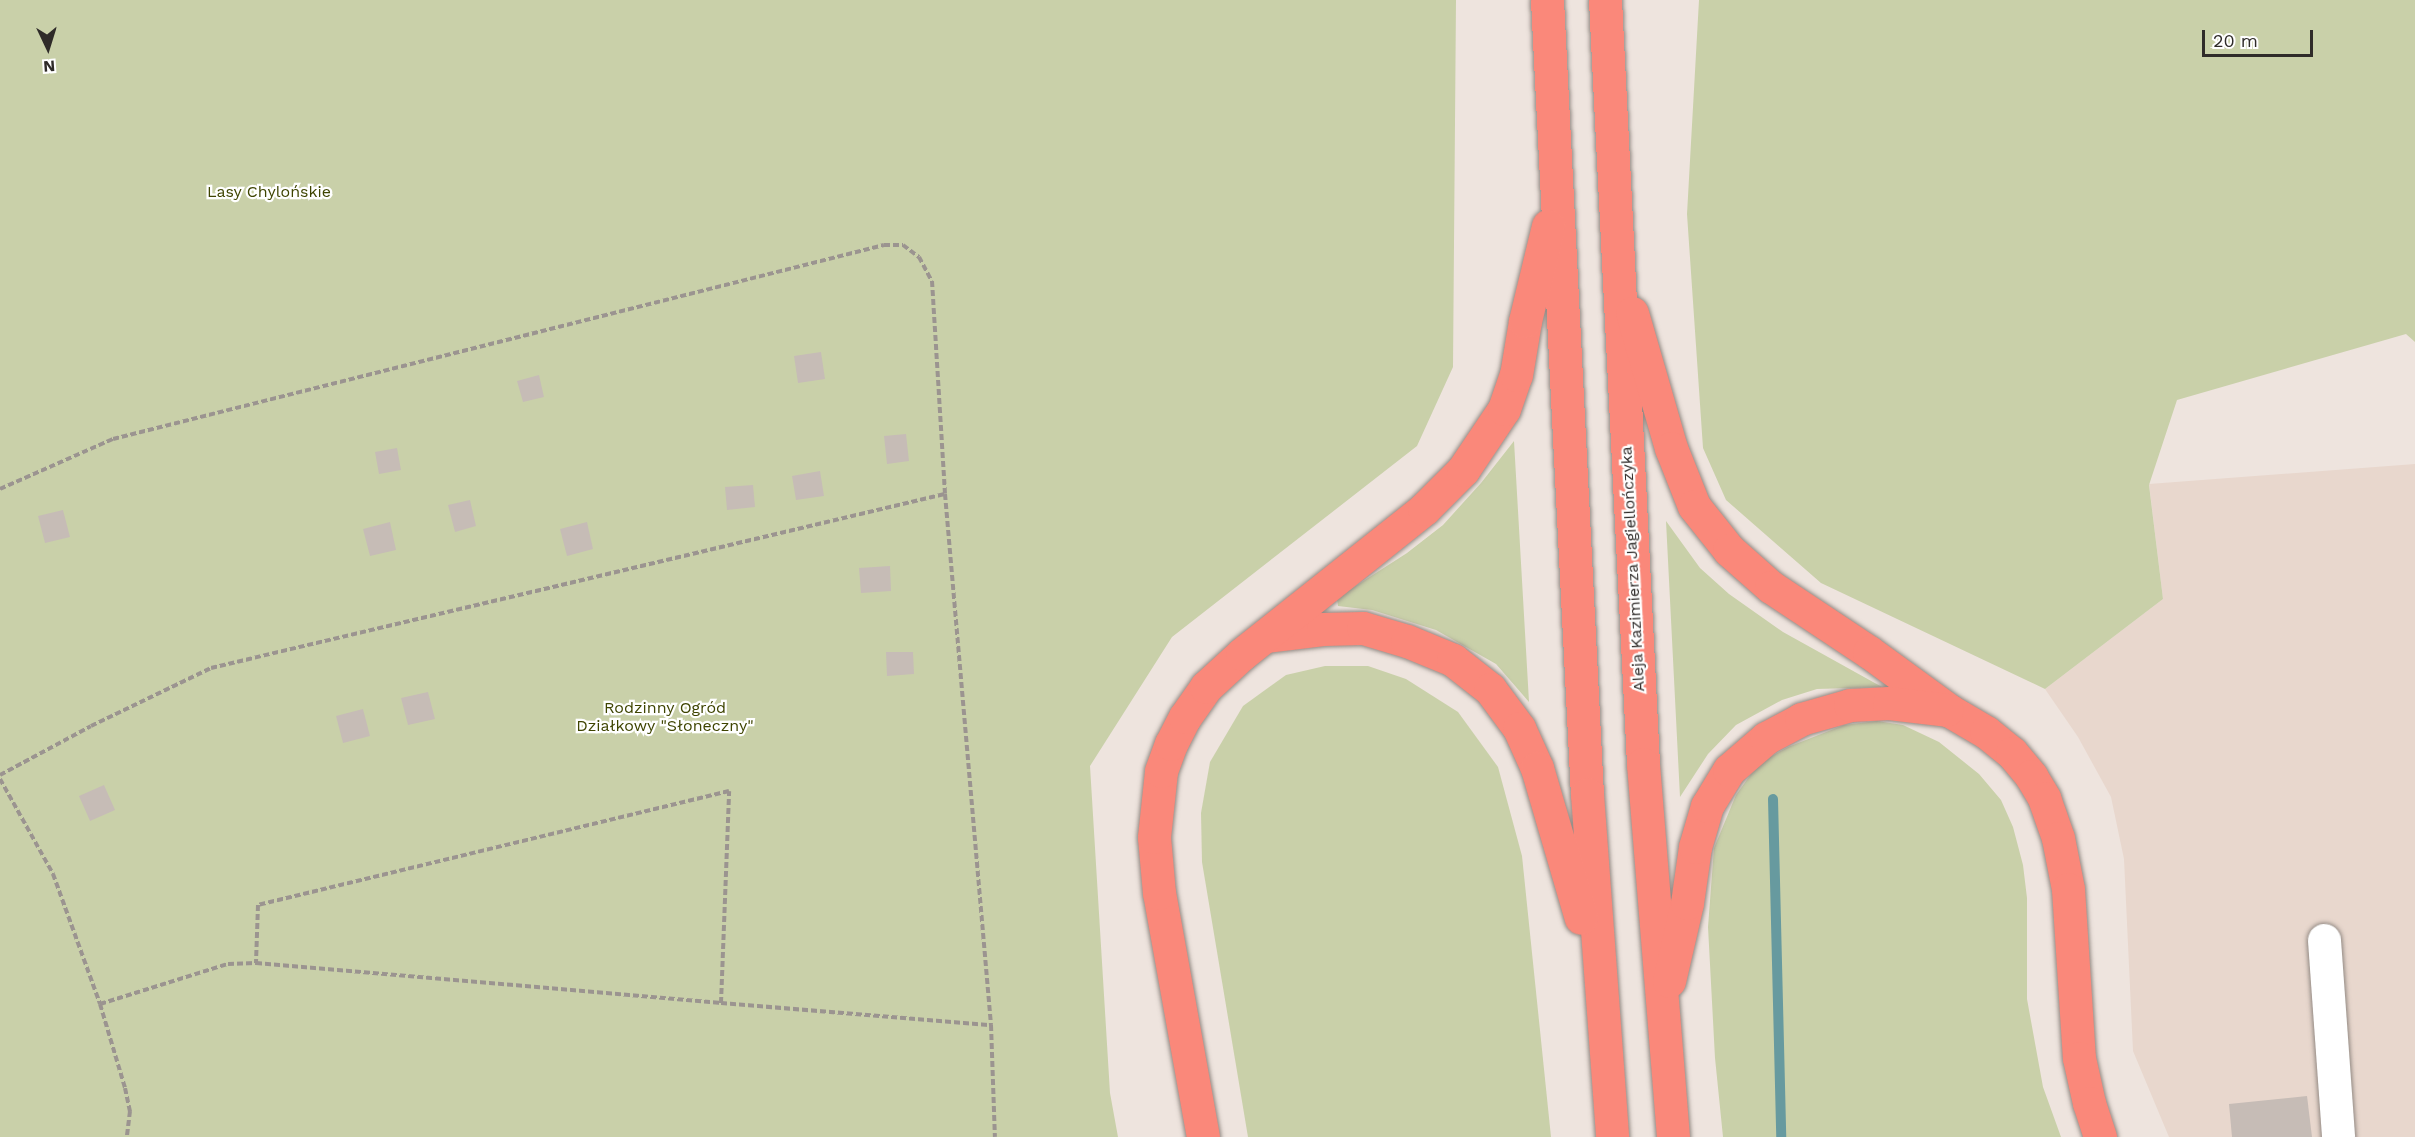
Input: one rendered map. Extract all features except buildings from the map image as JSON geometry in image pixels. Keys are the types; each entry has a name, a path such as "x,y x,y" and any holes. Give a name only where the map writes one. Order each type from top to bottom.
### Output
{"highway":[{"path":"1547,0 1587,794 1612,1137"},
{"name":"Aleja Kazimierza Jagiellończyka","path":"1605,0 1643,764 1673,1137"},
{"path":"1203,1137 1159,893 1154,837 1161,771 1185,717 1206,687 1242,654 1268,636 1424,509 1462,470 1486,438 1504,409 1516,375 1525,321 1557,193"},
{"path":"1617,260 1671,448 1694,506 1729,550 1770,587 1869,652 1950,711 1986,732 2012,753 2044,798 2058,838 2068,889 2079,1058 2089,1103 2100,1137"},
{"path":"1268,636 1323,628 1363,628 1407,641 1453,660 1490,689 1519,728 1537,768 1599,977"},
{"path":"1662,1012 1688,903 1695,847 1707,806 1730,770 1766,738 1801,719 1850,705 1889,703 1950,711"}],"lane":[{"path":"2324,940 2338,1137"}],"path":[{"path":"0,489 124,436 872,248 903,244 919,257 932,281 945,494 991,1025 994,1137"},
{"path":"127,1137 130,1111 126,1088 100,1004 53,874 0,777 91,726 211,668 945,494"},
{"path":"256,963 258,905 729,791 721,1003"},
{"path":"100,1004 228,964 256,963 991,1025"}],"shaded area":[{"path":"2415,464 2415,1137 2169,1137 2133,1051 2124,859 2111,797 2078,737 2045,689 2163,599 2149,484"}],"green space":[{"name":"Rodzinny Ogród Działkowy \"Słoneczny\"","path":"0,0 1456,0 1453,367 1417,446 1172,637 1090,766 1110,1093 1118,1137 0,1137"},
{"path":"1699,0 2415,0 2415,342 2406,334 2177,400 2149,485 2163,599 2045,689 1821,583 1726,500 1703,448 1687,214"},
{"path":"1514,441 1529,702 1496,664 1436,630 1372,610 1338,606 1337,598 1407,553 1443,525 1481,483"},
{"path":"1666,521 1700,568 1729,594 1783,632 1882,687 1817,689 1782,700 1736,725 1708,754 1680,797"},
{"path":"1325,666 1368,666 1406,679 1458,712 1498,767 1522,856 1551,1137 1248,1137 1202,862 1201,813 1210,762 1243,706 1286,675"},
{"path":"1877,721 1903,725 1939,742 1979,774 2001,800 2013,827 2023,865 2027,898 2027,999 2043,1087 2061,1137 1723,1137 1715,1058 1708,927 1714,848 1736,795 1759,763 1788,747 1844,725"}],"waterway":[{"path":"1773,799 1781,1137"}],"park label":[{"name":"Lasy Chylońskie","path":"269,192"}]}
